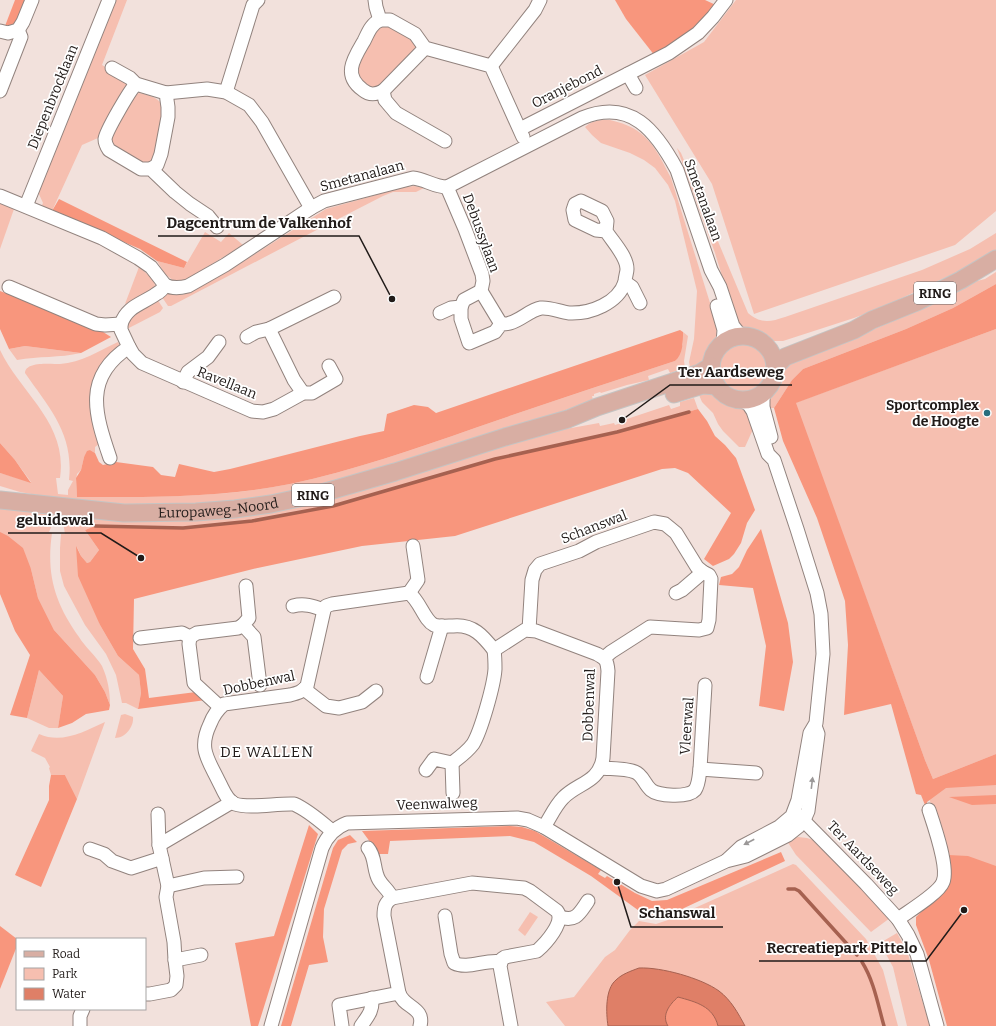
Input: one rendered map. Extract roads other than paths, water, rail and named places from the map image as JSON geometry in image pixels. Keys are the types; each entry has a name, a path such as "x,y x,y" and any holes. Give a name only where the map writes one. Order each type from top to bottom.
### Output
{"main road":[{"name":"RING","path":"775,367 785,357 854,330 872,320 940,291 996,260"},
{"name":"RING","path":"767,347 784,346 852,324 872,320"},
{"path":"741,336 751,337 760,341 767,347 773,356 775,367 772,381 763,393 753,398 742,400 725,395 717,386 712,376 711,366 714,355 723,344 731,338 741,336"},
{"name":"Europaweg-Noord","path":"568,419 597,406 700,373 711,366"},
{"name":"Europaweg-Noord","path":"0,500 112,512 150,513 216,511 271,504 322,494 350,486 505,437 568,419 596,415 703,385 717,386"},
{"name":"Europaweg-Noord","path":"0,492 22,496 49,505"}],"street":[{"path":"0,31 8,32 18,30 32,0"},
{"name":"Diepenbrocklaan","path":"26,206 109,0"},
{"path":"375,0 380,20"},
{"path":"491,66 535,10 540,0"},
{"name":"Oranjebond","path":"520,129 669,53 698,32 713,17 726,0"},
{"path":"226,92 252,2"},
{"path":"425,48 383,91 372,94 363,90 354,80 351,71 353,60 372,26 380,20 390,20 415,34 425,48 491,66"},
{"path":"0,91 21,37 18,30"},
{"path":"491,66 527,146"},
{"path":"112,68 130,78 136,84 166,93 207,89 226,92 249,105 262,122 311,208"},
{"path":"628,74 636,88"},
{"path":"136,84 129,93 105,137 105,142 109,150 140,169 151,169 157,165 162,154 168,117 166,93"},
{"path":"383,91 385,100 396,113 445,141"},
{"path":"569,104 577,120"},
{"name":"Smetanalaan","path":"165,285 175,288 188,286 225,265 324,201 413,178 439,187 447,187 577,120 595,113 616,112 635,118 643,123 654,133 670,156 677,170 711,270 720,287 733,326 741,336"},
{"path":"151,169 175,192 208,216 217,227"},
{"name":"Debussylaan","path":"447,187 482,274 482,291 501,324"},
{"path":"0,196 102,238 151,267 165,285 158,294 133,307 127,312 123,316 120,324 105,326 96,324 9,287"},
{"path":"461,306 461,319 469,343 495,332 501,324 510,323 541,308 585,313 600,307 612,300 623,287 627,268 617,246 606,231"},
{"name":"Smetanalaan","path":"711,270 713,289 724,330 723,344"},
{"path":"625,282 632,287 640,303"},
{"name":"Debussylaan","path":"440,313 451,308 461,306 464,300 482,291"},
{"path":"247,337 256,332 269,329 334,296"},
{"name":"Ravellaan","path":"120,324 121,330 129,347 133,354 142,363 252,411 263,412 274,409 303,393 312,393 336,380 329,366"},
{"path":"269,329 294,380 303,393"},
{"name":"Ravellaan","path":"183,382 188,372 208,357 219,342"},
{"path":"110,458 97,416 97,393 103,374 110,362 129,347"},
{"path":"763,393 763,407 775,452 774,460 817,593 821,614 823,654 815,726 818,734 811,797 808,811 804,820"},
{"path":"742,400 749,405 753,411 768,454 774,460"},
{"name":"Schanswal","path":"529,630 532,580 535,570 540,564 579,550 596,542 654,522 665,524 676,533 697,567 709,575 711,579 712,585 707,628 699,630 650,626 604,658"},
{"path":"409,593 418,580 413,546"},
{"path":"676,593 682,590 703,572"},
{"path":"140,638 182,633 190,637 197,633 238,628 249,618 246,586"},
{"path":"293,606 302,604 324,610 326,606 332,604 409,593 419,602 427,618 434,625 468,626 487,642 494,650 495,670 479,730 469,748 452,763"},
{"name":"Dobbenwal","path":"232,802 225,793 204,748 205,734 214,716 224,704 290,695 300,693 304,689 308,681 324,610"},
{"name":"Dobbenwal","path":"243,625 254,637 260,685"},
{"path":"427,677 442,626"},
{"path":"494,650 521,632 529,630"},
{"name":"Dobbenwal","path":"529,630 536,631 597,654 604,658 607,662 608,671 603,758 601,768"},
{"name":"Dobbenwal","path":"190,637 189,644 194,683 220,707"},
{"name":"Vleerwal","path":"601,768 633,771 640,774 652,791 660,794 681,795 689,794 695,790 698,783 700,769 705,685"},
{"name":"Dobbenwal","path":"304,689 326,706 338,708 362,702 376,690"},
{"path":"794,811 798,800 810,733 815,726"},
{"path":"426,770 434,759 452,763"},
{"path":"452,763 453,793"},
{"path":"544,827 563,798 594,778 601,768"},
{"name":"Vleerwal","path":"700,769 756,773"},
{"path":"90,848 131,868 160,852 232,802 240,805 294,804 300,806 332,831 322,848 271,1026"},
{"path":"898,919 930,895 943,883 945,874 940,846 929,810"},
{"name":"Ter Aardseweg","path":"794,811 866,884 898,919 917,954 937,1026"},
{"name":"Veenwalweg","path":"726,861 741,847 781,826 792,816 794,811"},
{"path":"146,994 171,990 176,984 177,976 174,942 166,896 168,886 160,852 158,814"},
{"name":"Veenwalweg","path":"332,831 347,823 505,818 528,820 544,827 630,880 650,890 657,891 676,886 726,861 746,856 784,837 798,827 804,820"},
{"path":"368,848 372,852 374,858 378,879 389,891 392,898"},
{"path":"168,886 204,878 237,877"},
{"path":"420,1026 420,1015 400,998 384,916 384,907 392,898 472,883 520,887 530,891 557,911 560,917 568,920 576,917 588,902"},
{"path":"445,916 451,954 454,963 463,966 493,960 500,962"},
{"path":"500,962 505,958 538,951 557,925 560,917"},
{"path":"175,960 201,955"},
{"path":"500,962 511,1026"},
{"path":"342,1026 339,1005 399,992"},
{"path":"361,1026 371,1013 373,1006 372,998"},
{"path":"80,1026 80,1016 83,1010"}],"water":[{"path":"639,968 669,971 711,986 727,998 745,1026 718,1026 716,1019 708,1009 697,1003 678,997 667,1010 665,1018 668,1026 608,1026 607,1002 612,984 621,976"}],"waterway":[{"path":"95,526 183,528 252,521 333,506 495,459 617,432 689,412"},
{"path":"788,889 795,889 799,891 857,955"},
{"path":"862,962 873,985 884,1026"}],"place":[{"name":"Dagcentrum de Valkenhof","path":"392,299"},
{"name":"Sportcomplex de Hoogte","path":"987,413"},
{"name":"Ter Aardseweg","path":"622,420"},
{"name":"geluidswal","path":"141,558"},
{"name":"Schanswal","path":"617,882"},
{"name":"Recreatiepark Pittelo","path":"964,910"}],"district":[{"name":"DE WALLEN","path":"267,752"}]}
